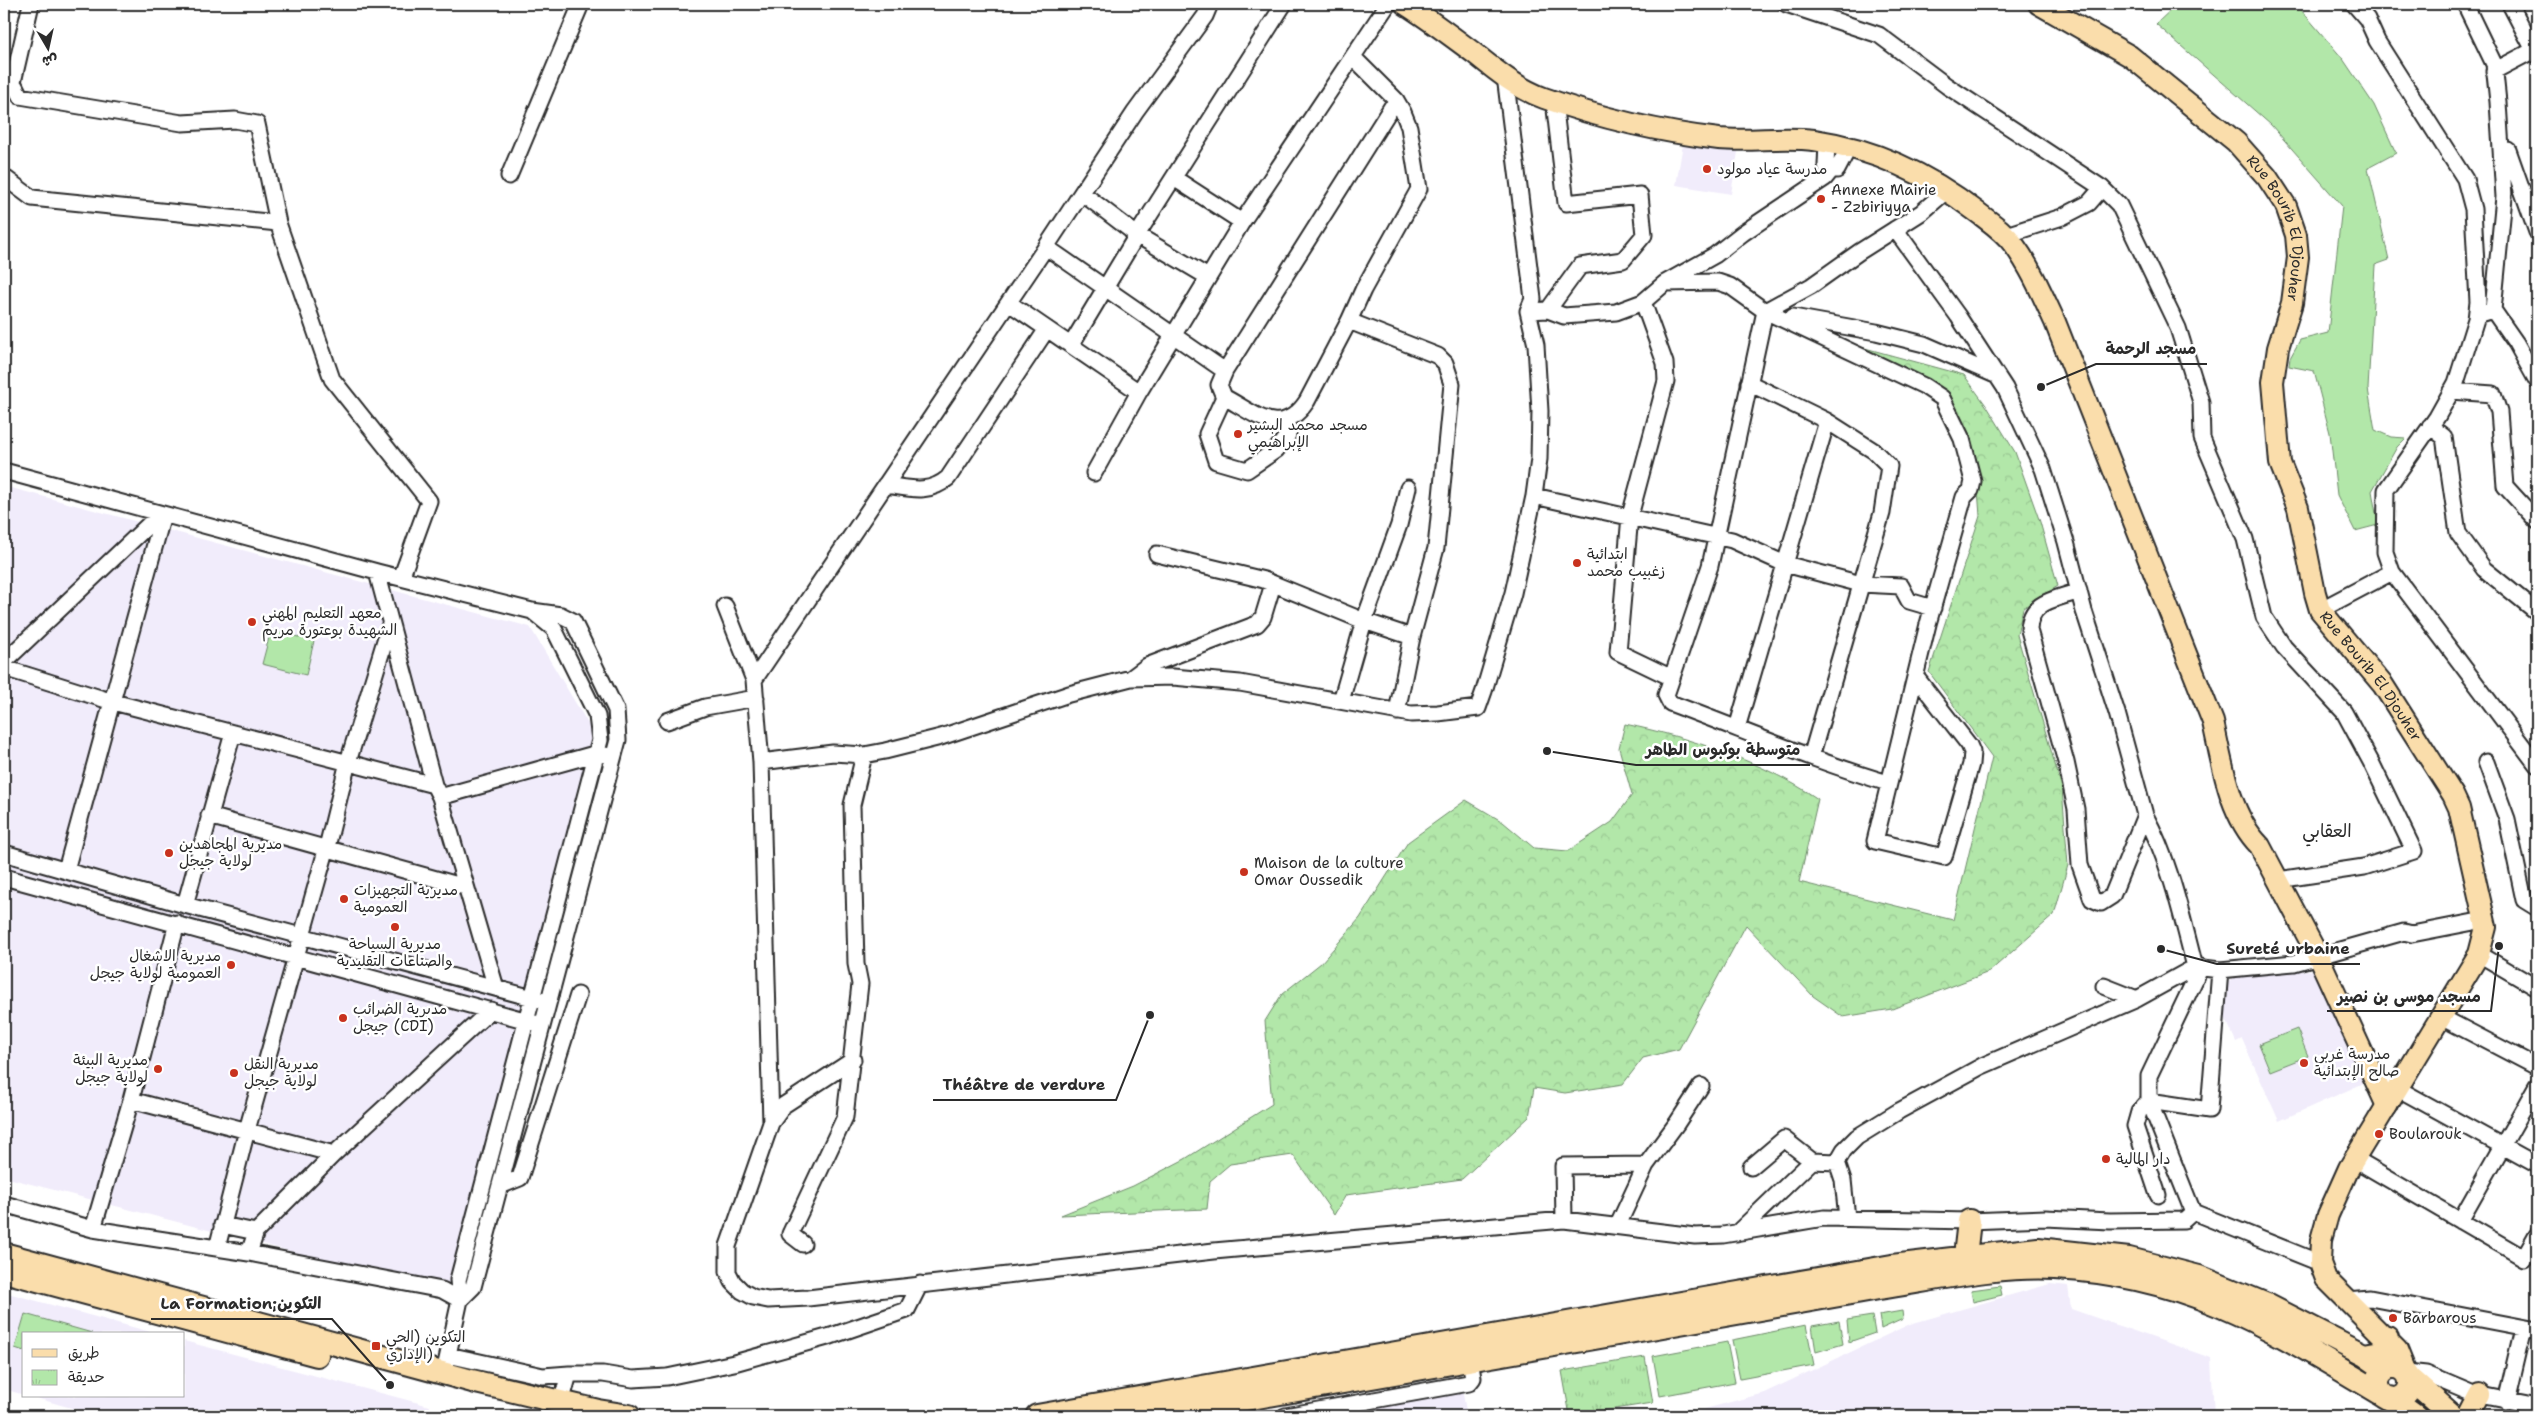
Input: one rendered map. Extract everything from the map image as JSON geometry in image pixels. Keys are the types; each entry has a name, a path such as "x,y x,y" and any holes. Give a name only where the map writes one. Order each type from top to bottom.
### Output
{"highway":[{"path":"1966,1256 1969,1222"},
{"path":"1037,1416 1121,1413 1273,1375 1892,1266 1966,1256 2049,1249 2107,1255 2176,1269 2248,1296 2365,1355 2382,1352 2386,1346 2397,1364 2453,1416"},
{"path":"4,1254 446,1364 474,1372 556,1409"},
{"path":"1167,1416 1470,1360 1940,1278 1993,1271 2054,1268 2134,1278 2174,1288 2222,1304 2290,1338 2388,1397 2415,1416"},
{"path":"4,1271 556,1409 629,1416"},
{"path":"2388,1397 2378,1383 2397,1364"},
{"path":"2470,1416 2480,1395"}],"main road":[{"path":"1405,4 1434,22 1517,85 1554,101 1620,120 1720,139 1778,138 1849,147 1903,165 1948,190 2006,235 2033,277 2055,322 2213,722 2224,770 2241,820 2248,834 2260,846 2319,958 2386,1106"},
{"name":"Rue Bourib El Djouher","path":"2039,4 2130,56 2236,142 2268,177 2291,216 2296,235 2297,267 2292,303 2278,348 2273,382 2280,463 2298,508 2320,610 2383,686 2453,795 2463,824 2486,927 2479,954 2354,1160 2325,1226 2320,1245 2320,1263"},
{"path":"2320,1263 2326,1279 2347,1300 2397,1364"}],"street":[{"path":"31,4 13,82 20,96 182,123 235,120 257,124 278,223 332,379 429,501 401,578"},
{"path":"508,176 581,4"},
{"path":"754,680 1009,303 1135,112 1205,16 1210,4"},
{"path":"1071,346 1137,235 1284,4"},
{"path":"1094,473 1138,392 1242,222 1388,4"},
{"path":"1786,4 1879,35 1947,86 2102,188 2119,205 2178,328 2201,402 2204,446 2245,539 2264,617 2284,647 2344,712 2371,762 2414,851 2364,867 2278,880"},
{"path":"2354,4 2367,19 2377,41 2465,180 2473,209 2477,315 2462,368 2452,391 2386,490 2385,552 2392,572 2537,765"},
{"path":"2466,4 2498,67 2498,126 2504,197 2493,310 2516,343 2537,381"},
{"path":"2498,67 2535,49 2510,4"},
{"path":"1352,56 1396,100 1409,127 1420,188 1363,290 1349,322 1307,401 1299,412 1283,427 1276,450 1247,470 1216,461 1207,434 1224,397 1220,385 1225,371 1396,100"},
{"path":"761,762 834,753 864,755 941,737 1069,694 1131,678 1173,677 1240,683 1398,712 1430,714 1478,708 1513,593 1534,496 1540,451 1540,411 1536,345 1528,311 1532,299 1504,76"},
{"path":"1548,310 1580,266 1623,260 1644,235 1640,195 1566,203 1554,101"},
{"path":"2498,126 2537,232"},
{"path":"1528,311 1548,310 1564,316 1616,312 1643,302 1665,283 1715,255 1743,233 1825,178 1829,173 1826,164 1827,143"},
{"path":"1836,170 1849,147"},
{"path":"4,177 32,198 278,223"},
{"path":"1174,178 1242,222"},
{"path":"2006,235 2062,217 2089,203 2102,188"},
{"path":"1888,783 1833,767 1811,757 1775,745 1737,728 1670,703 1666,695 1707,574 1717,536 1765,311 1812,286 1922,212 1948,190"},
{"path":"1082,193 1137,235 1208,277"},
{"path":"1895,229 1958,316 2015,405 2043,469 2117,713 2145,815 2153,830 2168,872 2198,967 2149,1076 2149,1101 2193,1212 2320,1263"},
{"path":"1046,247 1225,371"},
{"path":"1665,283 1718,282 1736,290 1765,311 1924,386 1942,398 1962,439 1973,481 1970,490 1964,497 1933,608 1875,841 1944,858 1971,764 1972,752 1969,745 1916,677"},
{"path":"1643,302 1665,363 1666,381 1630,516 1618,652 1672,678"},
{"path":"1009,303 1138,392"},
{"path":"2477,315 2493,310"},
{"path":"1765,311 1899,337 1924,344 1995,375"},
{"path":"1349,322 1438,356 1445,362 1452,384 1436,548 1412,637 1398,712"},
{"path":"885,485 926,490 938,486 948,478 1047,329"},
{"path":"1749,382 1827,421 1874,451 1889,466 1882,513 1811,757"},
{"path":"2452,391 2494,394 2499,412 2505,486 2537,521"},
{"path":"1224,397 1283,427"},
{"path":"1737,728 1827,421"},
{"path":"2430,426 2444,437 2458,533 2484,569 2537,612"},
{"path":"4,471 376,572 532,611 561,615 573,621 616,710 618,740 473,1287 460,1300"},
{"path":"1341,701 1364,621 1399,525 1408,488"},
{"path":"1534,496 1732,540 1785,564 1861,584 1901,586 1909,601 1933,608"},
{"path":"4,662 162,514"},
{"path":"66,870 114,702 162,514"},
{"path":"1157,554 1274,584 1364,621 1412,637"},
{"path":"376,572 465,887 499,989 497,1012 519,1044"},
{"path":"2320,610 2392,572"},
{"path":"1131,678 1148,666 1257,624 1263,617 1274,584"},
{"path":"2079,591 2039,605 2031,615 2029,630 2076,809 2080,865 2092,899 2096,902 2101,903 2112,896 2145,815"},
{"path":"725,606 754,680 756,698 761,762 771,1123"},
{"path":"446,1364 460,1300 458,1280 600,740 597,716 554,629 532,611"},
{"path":"217,1248 247,1130 303,937 348,762 390,624"},
{"path":"4,668 114,702 348,762 437,791 598,753 613,758"},
{"path":"667,721 705,706 756,698"},
{"path":"185,905 233,733"},
{"path":"803,1244 790,1234 845,1117 853,1060 860,984 856,964 852,805 864,755"},
{"path":"2486,762 2507,819 2524,900 2537,908"},
{"path":"209,816 327,847 465,887"},
{"path":"4,853 185,905 549,1002"},
{"path":"4,877 543,1025"},
{"path":"1847,1218 1843,1180 1837,1162 1844,1150 1858,1137 1899,1111 1982,1066 2137,999 2198,967 2220,970 2294,963 2319,958 2404,932 2412,934 2484,920"},
{"path":"93,1229 131,1100 177,923"},
{"path":"2479,954 2537,988"},
{"path":"2149,1101 2209,1110 2220,970"},
{"path":"2104,986 2137,999"},
{"path":"500,1186 520,1178 578,995"},
{"path":"249,1253 256,1232 334,1154 497,1012"},
{"path":"2441,1017 2537,1067"},
{"path":"537,1046 560,1052"},
{"path":"853,1060 784,1105 771,1123 728,1246 728,1272 733,1282 748,1294 768,1300 808,1298 1214,1250 1564,1220 1618,1225 1695,1236 1736,1233 1824,1218 1969,1222 2044,1218 2110,1221 2184,1220 2193,1212"},
{"path":"2373,1075 2537,1165"},
{"path":"2460,1221 2537,1085"},
{"path":"1618,1225 1646,1165 1678,1123 1701,1086"},
{"path":"131,1100 334,1154"},
{"path":"2149,1101 2140,1112 2135,1126 2158,1194"},
{"path":"1752,1167 1784,1139 1812,1161 1837,1162"},
{"path":"2354,1160 2524,1258 2537,1235"},
{"path":"1736,1233 1812,1161"},
{"path":"1564,1220 1563,1166 1646,1165"},
{"path":"4,1204 93,1229 249,1253 442,1290 460,1300"},
{"path":"222,1225 256,1232"},
{"path":"474,1372 543,1376 569,1374 648,1379 734,1363 831,1336 907,1310 920,1284"},
{"path":"2347,1300 2370,1298 2530,1329 2506,1401"},
{"path":"1285,1416 1469,1383 1473,1378 1470,1360"},
{"path":"2397,1364 2426,1374 2461,1390 2537,1406"},
{"path":"556,1409 569,1374"}],"shaded area":[{"name":"مدرسة عياد مولود","path":"1683,144 1738,152 1731,194 1676,185"},
{"path":"4,486 530,627 593,732 447,1292 4,1177"},
{"name":"مدرسة غربي صالح الإبتدائية","path":"2313,970 2364,1083 2279,1121 2242,1039 2236,1042 2225,1017 2226,984 2235,975"},
{"path":"2050,1284 2068,1286 2071,1309 2211,1358 2214,1416 1679,1416 1764,1393 1910,1324"},
{"path":"4,1292 151,1332 22,1332 22,1394 4,1389"},
{"path":"185,1341 430,1406 428,1416 100,1416 36,1398 185,1398"},
{"path":"1460,1378 1467,1416 1240,1416"}],"green space":[{"path":"2177,4 2296,4 2343,59 2374,105 2396,153 2368,168 2389,260 2375,265 2368,389 2375,430 2391,437 2406,438 2397,447 2372,491 2378,525 2355,531 2337,495 2330,433 2314,371 2289,366 2290,358 2300,340 2328,333 2342,206 2271,125 2156,24"},
{"path":"1839,341 1964,375 1988,408 2015,452 2040,522 2058,586 2023,608 2017,635 2062,788 2068,865 2054,915 1989,972 1892,1009 1843,1017 1813,996 1746,925 1679,1049 1643,1058 1623,1084 1565,1093 1534,1088 1529,1117 1462,1179 1346,1195 1334,1215 1293,1155 1230,1164 1210,1181 1207,1209 1061,1215 1133,1186 1185,1159 1272,1104 1265,1021 1282,994 1321,963 1360,918 1408,842 1466,800 1503,822 1534,848 1568,851 1612,822 1632,795 1619,748 1625,724 1675,736 1725,752 1774,773 1818,799 1799,882 1953,920 1992,757 1929,672 1980,516 1977,476 1950,393"},
{"path":"271,630 314,641 306,675 262,664"},
{"path":"2297,1029 2308,1056 2270,1071 2259,1044"},
{"path":"2000,1286 2002,1295 1973,1302 1971,1290"},
{"path":"1902,1311 1903,1319 1881,1329 1879,1315"},
{"path":"25,1314 88,1332 22,1332 22,1350 15,1348"},
{"path":"1872,1316 1875,1333 1849,1342 1847,1320"},
{"path":"1839,1321 1843,1344 1816,1352 1812,1326"},
{"path":"1806,1325 1814,1365 1740,1379 1732,1340"},
{"path":"1727,1342 1735,1382 1660,1396 1653,1356"},
{"path":"1645,1357 1653,1403 1570,1416 1562,1371"}],"railway":[{"path":"4,1412 18,1416"}],"place":[{"name":"مدرسة عياد مولود","path":"1707,169"},
{"name":"Annexe Mairie - Zzbiriyya","path":"1821,199"},
{"name":"مسجد الرحمة","path":"2041,387"},
{"name":"مسجد محمد البشير الإبراهيمي","path":"1238,434"},
{"name":"ابتدائية زغبيب محمد","path":"1577,563"},
{"name":"معهد التعليم المهني الشهيدة بوعتورة مريم","path":"252,622"},
{"name":"متوسطة بوكبوس الطاهر","path":"1547,751"},
{"name":"مديرية المجاهدين لولاية جيجل","path":"169,853"},
{"name":"Maison de la culture Omar Oussedik","path":"1244,872"},
{"name":"مديرية التجهيزات العمومية","path":"344,899"},
{"name":"مديرية السياحة والصناعات التقليدية","path":"395,927"},
{"name":"مسجد موسى بن نصير","path":"2499,946"},
{"name":"Sureté urbaine","path":"2161,949"},
{"name":"مديرية الاشغال العمومية لولاية جيجل","path":"231,965"},
{"name":"Théâtre de verdure","path":"1150,1015"},
{"name":"مديرية الضرائب جيجل (CDI)","path":"343,1018"},
{"name":"مدرسة غربي صالح الإبتدائية","path":"2304,1063"},
{"name":"مديرية البيئة لولاية جيجل","path":"158,1069"},
{"name":"مديرية النقل لولاية جيجل","path":"234,1073"},
{"name":"Boularouk","path":"2379,1134"},
{"name":"دار المالية","path":"2106,1159"},
{"name":"Barbarous","path":"2393,1318"},
{"name":"التكوين (الحي الإداري)","path":"376,1346"},
{"name":"La Formation;التكوين","path":"390,1385"}],"district":[{"name":"العقابي","path":"2327,831"}]}
